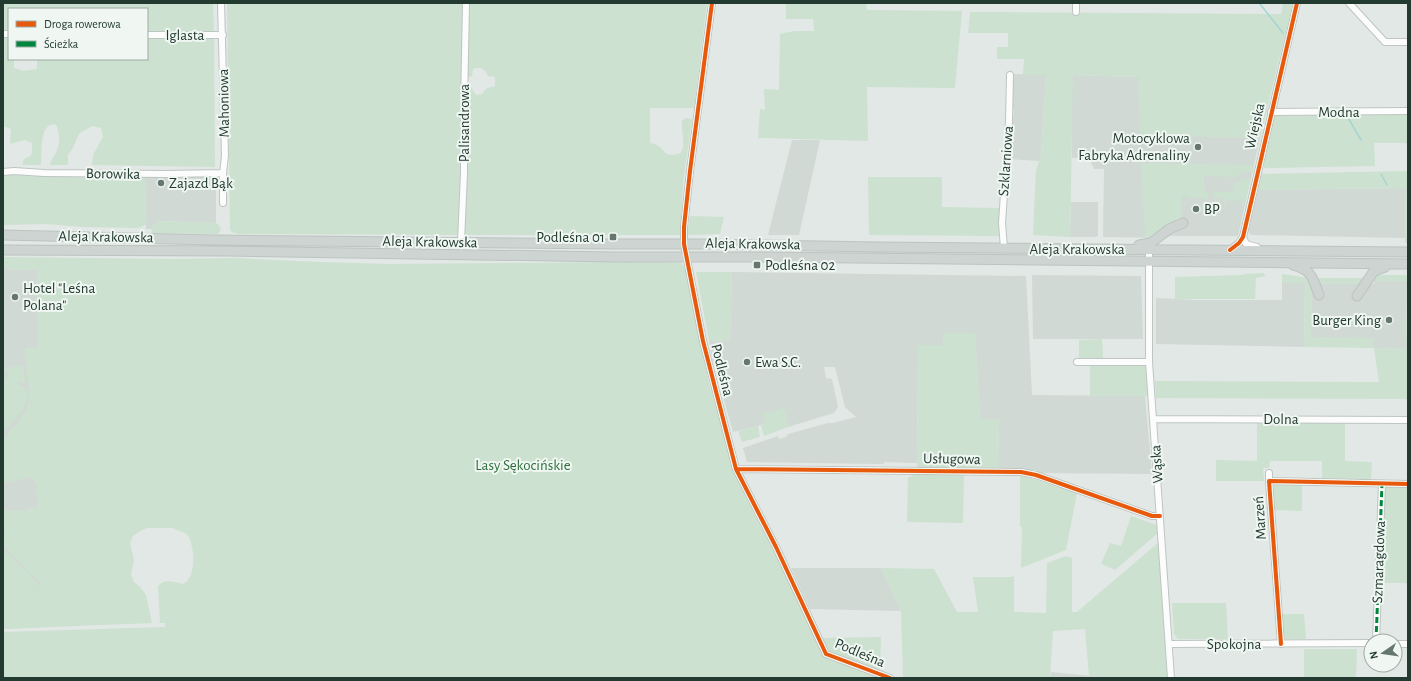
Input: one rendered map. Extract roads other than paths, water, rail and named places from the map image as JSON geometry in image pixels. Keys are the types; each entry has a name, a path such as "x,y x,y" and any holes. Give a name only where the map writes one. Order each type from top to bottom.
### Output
{"main road":[{"path":"1124,249 1151,243 1168,229 1184,223"},
{"name":"Aleja Krakowska","path":"3,235 214,240 1408,252"},
{"name":"Aleja Krakowska","path":"3,250 226,251 688,258 758,257 1408,264"},
{"path":"1282,262 1310,272 1319,295"},
{"path":"1357,296 1374,271 1378,268 1397,264"}],"street":[{"name":"Mahoniowa","path":"221,3 225,156 222,203"},
{"name":"Palisandrowa","path":"461,242 464,173 466,3"},
{"name":"Podleśna","path":"712,3 690,172 684,227 684,244 688,258 702,341 736,470 776,547 826,654 890,678"},
{"path":"1076,3 1076,12"},
{"name":"Wiejska","path":"1243,236 1297,3"},
{"path":"1349,3 1385,42 1408,42"},
{"name":"Iglasta","path":"148,35 223,36"},
{"name":"Szklarniowa","path":"1004,248 1002,223 1009,121 1010,74"},
{"name":"Modna","path":"1271,112 1408,112"},
{"name":"Borowika","path":"3,172 166,174 223,173"},
{"path":"1230,250 1239,243 1243,236"},
{"path":"1243,236 1244,241 1248,245 1275,251"},
{"name":"Wąska","path":"1149,249 1149,362 1171,678"},
{"path":"1077,362 1149,362"},
{"name":"Dolna","path":"1154,419 1408,420"},
{"name":"Usługowa","path":"736,470 1021,472 1036,475 1152,516 1160,516"},
{"path":"1268,473 1269,481"},
{"name":"Marzeń","path":"1281,644 1269,481 1408,484"},
{"name":"Szmaragdowa","path":"1376,633 1382,484"},
{"name":"Spokojna","path":"1169,644 1363,643"}],"waterway":[{"path":"1260,4 1283,33"},
{"path":"1347,116 1361,140"},
{"path":"1381,174 1387,185"}],"place":[{"name":"Motocyklowa Fabryka Adrenaliny","path":"1198,147"},
{"name":"Zajazd Bąk","path":"161,183"},
{"name":"BP","path":"1196,209"},
{"name":"Podleśna 01","path":"613,237"},
{"name":"Podleśna 02","path":"757,265"},
{"name":"Hotel \"Leśna Polana\"","path":"15,297"},
{"name":"Burger King","path":"1389,320"},
{"name":"Ewa S.C.","path":"747,362"}],"park label":[{"name":"Lasy Sękocińskie","path":"523,465"}]}
